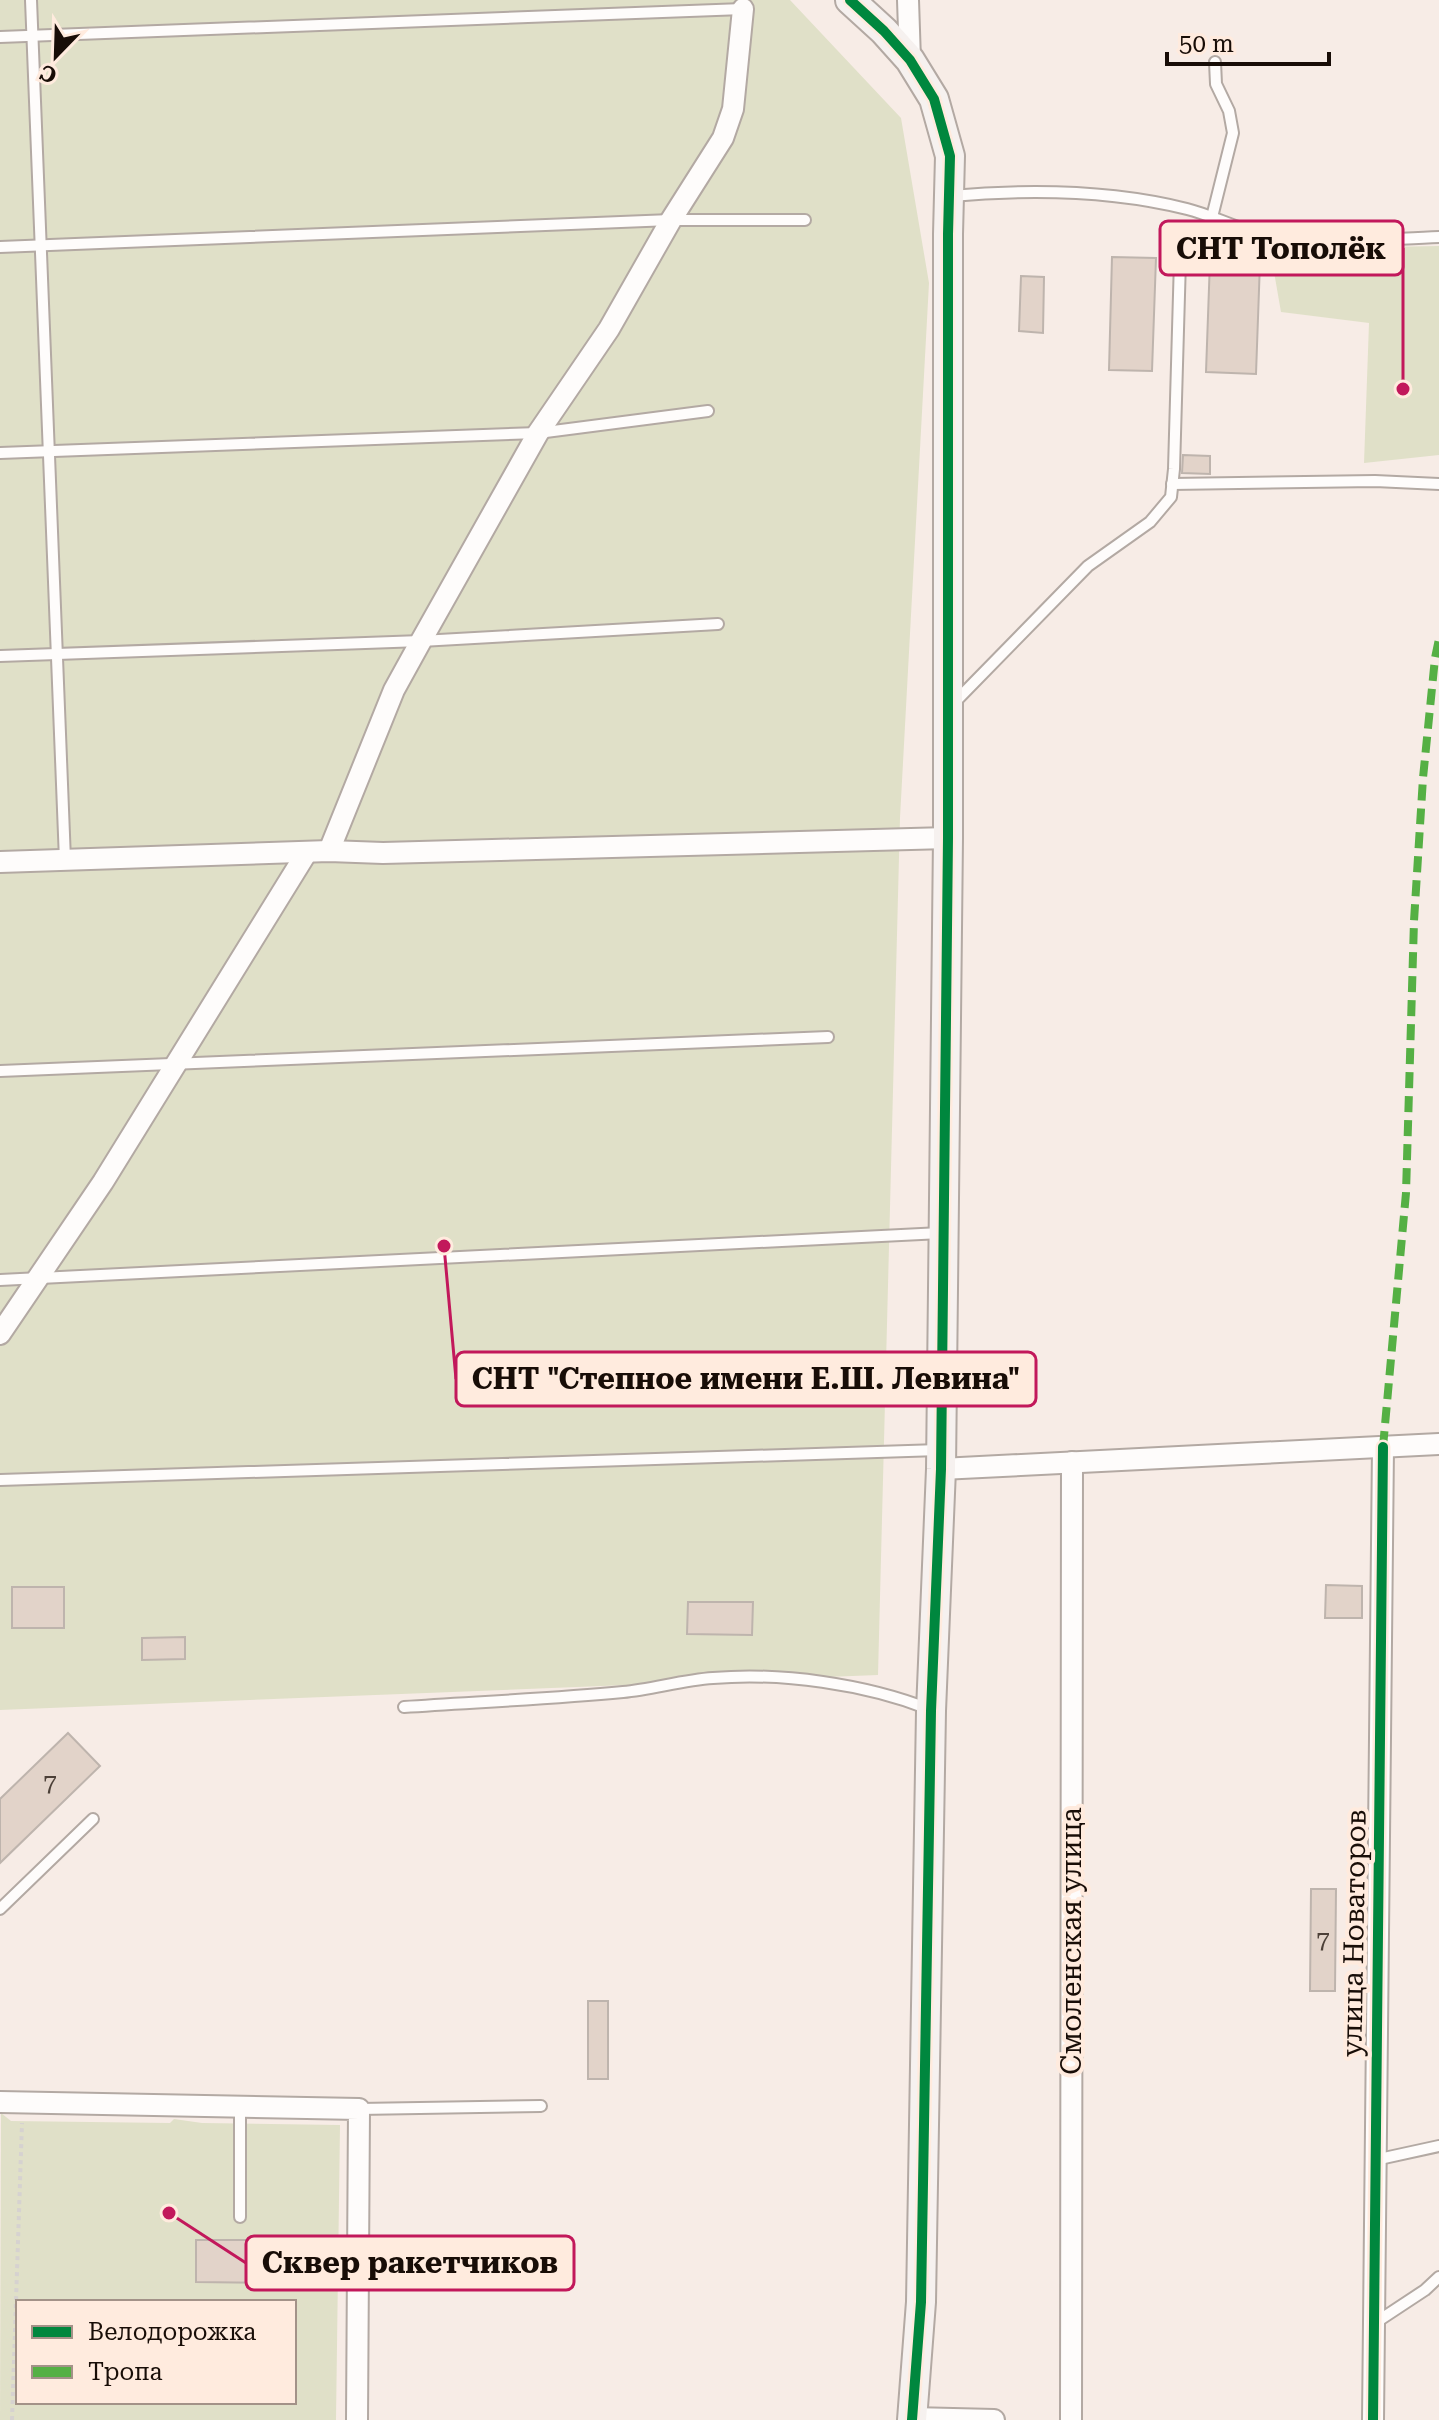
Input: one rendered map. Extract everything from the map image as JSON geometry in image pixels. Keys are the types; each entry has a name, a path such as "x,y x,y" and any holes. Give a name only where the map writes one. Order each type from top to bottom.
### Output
{"street":[{"path":"850,0 910,60 934,99 950,156 949,709 941,1459 931,1711 921,2302 912,2419 994,2420"},
{"path":"908,0 910,60"},
{"path":"329,851 394,690 421,641 538,433 609,329 671,220 723,138 733,109 742,4"},
{"path":"0,862 329,851 383,853 948,838"},
{"path":"0,1334 103,1182 307,852"},
{"path":"941,1459 1072,1462 1439,1444"},
{"name":"улица Новаторов","path":"1373,2420 1383,1447"},
{"name":"Смоленская улица","path":"1071,2420 1072,1462"},
{"path":"0,2102 359,2109 357,2420"}],"lane":[{"path":"31,0 65,860"},
{"path":"0,37 742,4"},
{"path":"1212,217 1233,133 1229,111 1216,84 1215,62"},
{"path":"949,196 1010,191 1118,197 1188,209 1257,233 1326,241 1439,237"},
{"path":"0,247 671,220 805,220"},
{"path":"949,709 1088,566 1150,522 1171,497 1180,260"},
{"path":"0,453 538,433 708,411"},
{"path":"1172,484 1375,481 1439,484"},
{"path":"0,656 421,641 718,624"},
{"path":"0,1071 828,1037"},
{"path":"0,1280 943,1233"},
{"path":"0,1480 941,1459"},
{"path":"404,1707 625,1692 713,1678 762,1677 816,1682 899,1698 931,1711"},
{"path":"0,1909 93,1819"},
{"path":"240,2106 240,2217"},
{"path":"359,2109 541,2106"},
{"path":"1375,2160 1439,2146"},
{"path":"1373,2325 1439,2277"}],"path":[{"path":"16,2300 23,2102"},
{"path":"12,2420 16,2304"}],"green space":[{"path":"0,0 790,0 901,118 929,283 900,818 878,1675 0,1710"},
{"path":"1439,246 1439,455 1364,463 1369,323 1281,312 1270,249"},
{"path":"1,2113 11,2121 170,2123 174,2119 202,2123 340,2125 336,2420 0,2420"}],"building":[{"path":"1112,257 1156,258 1152,371 1109,370"},
{"path":"1210,260 1260,262 1256,374 1206,372"},
{"path":"1021,276 1044,277 1043,333 1019,331"},
{"path":"1183,455 1210,456 1210,474 1182,473"},
{"path":"1326,1585 1362,1586 1362,1618 1325,1618"},
{"path":"12,1587 64,1587 64,1628 12,1628"},
{"path":"688,1602 753,1602 752,1635 687,1634"},
{"path":"185,1637 185,1659 142,1660 142,1638"},
{"path":"68,1733 100,1766 0,1863 0,1799"},
{"path":"1311,1889 1336,1889 1335,1991 1310,1991"},
{"path":"588,2001 608,2001 608,2079 588,2079"},
{"path":"196,2240 286,2240 286,2283 196,2282"}],"marked path":[{"path":"1383,1447 1406,1193 1414,921 1423,778 1439,639"}],"cycle path":[{"path":"850,0 910,60 934,99 950,156 948,838 941,1469 931,1711 921,2302 912,2420"},
{"path":"1373,2420 1383,1447"}],"place":[{"name":"СНТ Тополёк","path":"1403,389"},
{"name":"СНТ \"Степное имени Е.Ш. Левина\"","path":"444,1246"},
{"name":"Сквер ракетчиков","path":"169,2213"}]}
